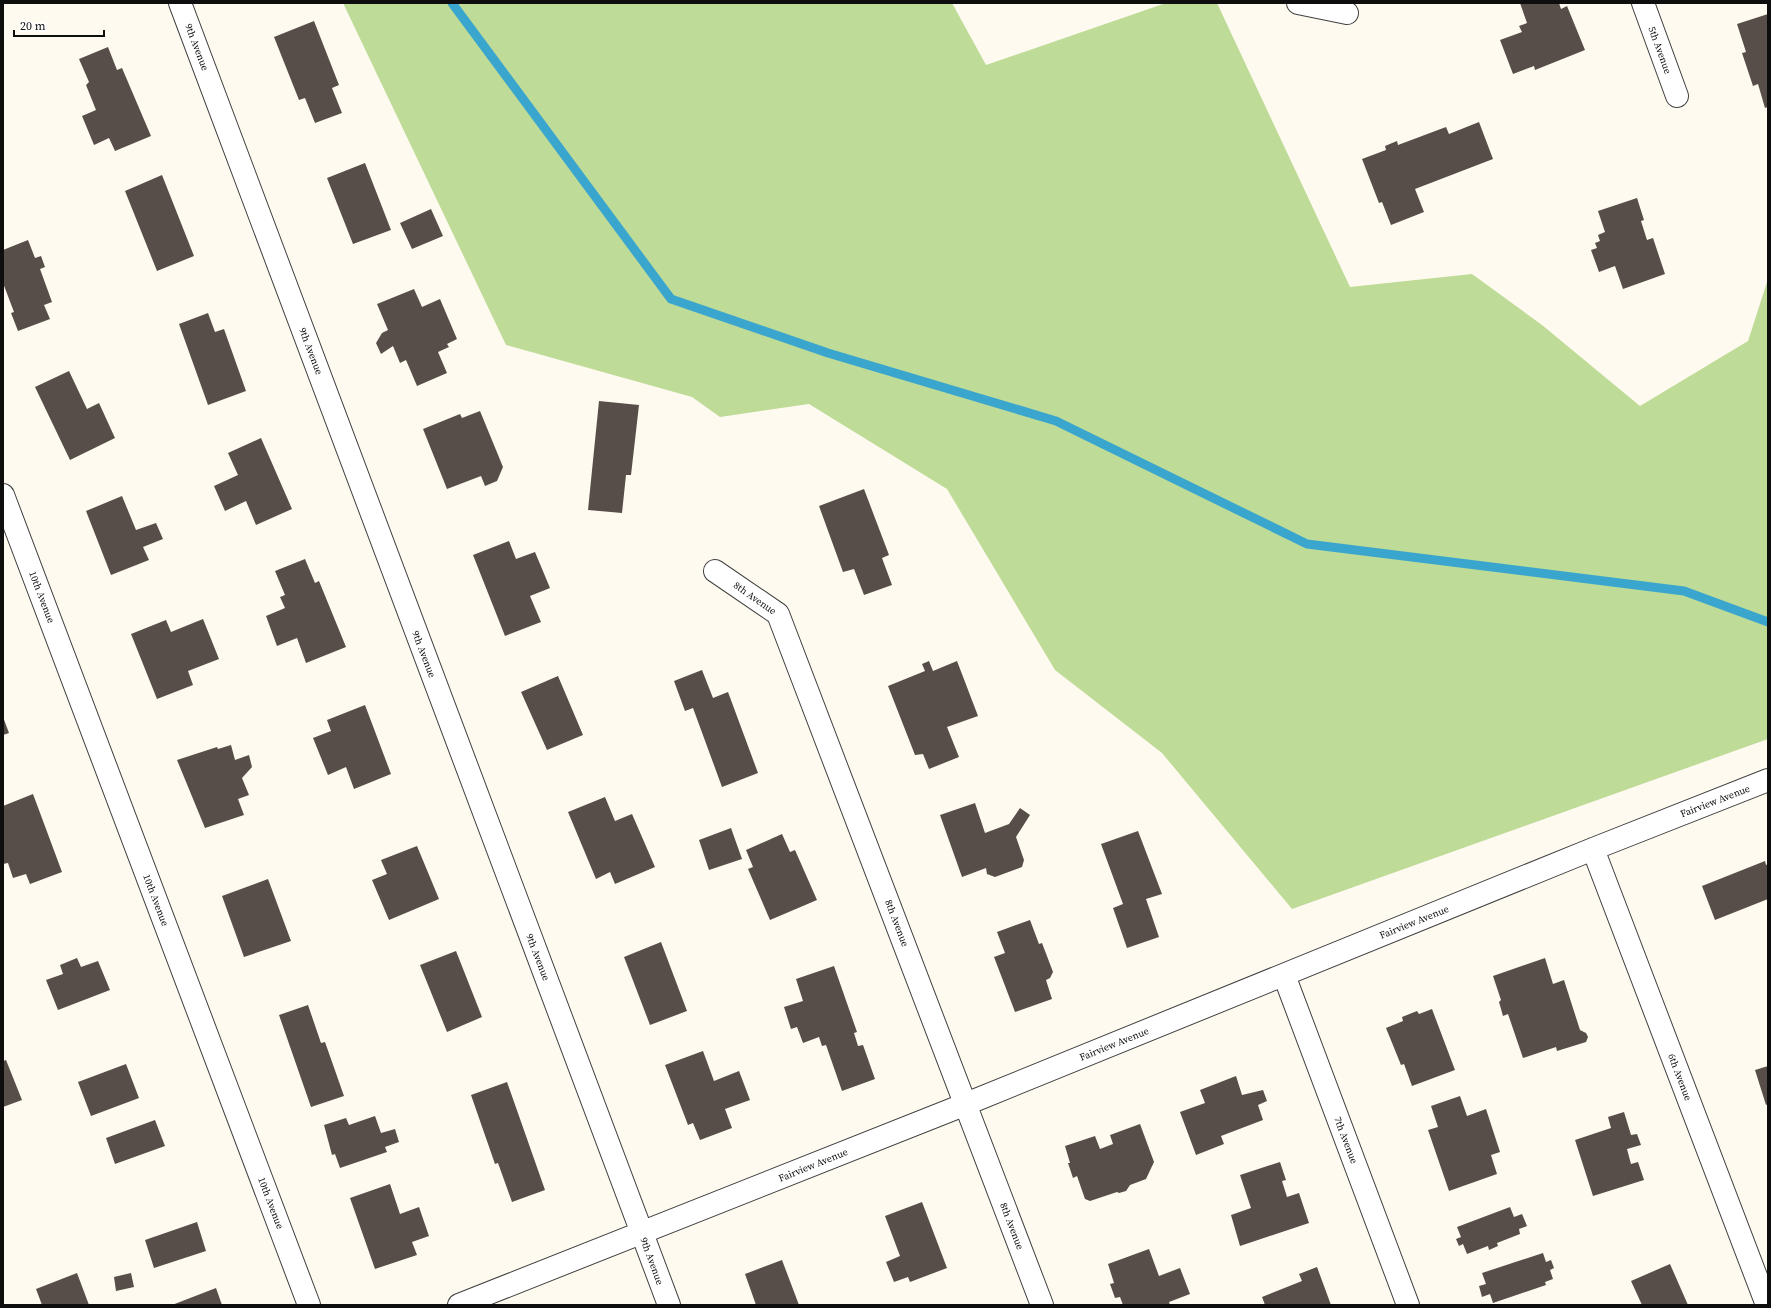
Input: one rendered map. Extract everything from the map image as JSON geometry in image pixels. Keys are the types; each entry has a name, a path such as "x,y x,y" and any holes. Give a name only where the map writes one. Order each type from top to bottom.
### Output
{"street":[{"name":"9th Avenue","path":"180,3 669,1305"},
{"path":"1298,3 1347,13"},
{"name":"5th Avenue","path":"1643,3 1677,96"},
{"name":"10th Avenue","path":"3,495 309,1305"},
{"name":"8th Avenue","path":"715,571 778,614 1042,1305"},
{"name":"Fairview Avenue","path":"459,1305 966,1104 1593,849 1768,780"},
{"name":"6th Avenue","path":"1593,849 1768,1305"},
{"name":"7th Avenue","path":"1284,975 1408,1305"}],"green space":[{"path":"343,3 952,3 986,65 1166,3 1217,3 1350,287 1472,274 1542,325 1640,406 1748,341 1768,279 1768,739 1292,909 1162,753 1055,670 947,489 809,404 720,417 692,397 506,345"}],"building":[{"path":"1520,3 1559,3 1561,9 1567,6 1585,50 1535,70 1534,66 1513,74 1500,40 1522,32 1519,26 1527,23"},
{"path":"1768,14 1768,107 1765,108 1758,84 1753,86 1742,53 1746,52 1737,24"},
{"path":"314,21 339,85 332,88 342,113 315,123 305,98 299,100 274,37"},
{"path":"108,47 117,70 122,68 151,136 115,151 109,138 94,145 82,116 96,110 86,85 89,82 79,59"},
{"path":"1479,122 1493,159 1415,189 1424,212 1391,225 1382,202 1379,203 1362,159 1386,150 1385,146 1397,141 1398,145 1446,127 1449,134"},
{"path":"365,163 391,230 353,244 327,178"},
{"path":"162,175 194,256 157,271 125,191"},
{"path":"1637,198 1644,220 1641,221 1647,240 1653,238 1665,274 1623,289 1615,266 1599,272 1591,250 1597,248 1595,243 1600,241 1598,235 1605,232 1598,211"},
{"path":"431,209 443,236 412,249 400,223"},
{"path":"28,240 35,258 41,256 45,267 40,269 52,302 44,305 50,319 18,331 11,313 14,312 3,283 3,250"},
{"path":"414,289 422,307 440,299 457,339 447,344 449,347 438,352 447,373 417,386 406,360 400,363 393,346 381,354 376,343 382,333 388,330 377,304"},
{"path":"208,313 215,332 224,329 246,391 208,405 179,324"},
{"path":"69,371 87,409 99,403 115,438 70,460 35,387"},
{"path":"599,401 639,405 631,475 626,475 622,513 588,510"},
{"path":"480,411 503,467 497,481 485,486 481,476 447,489 423,429 460,414 462,418"},
{"path":"261,438 292,509 256,525 246,501 225,511 214,486 238,475 228,453"},
{"path":"864,489 889,555 882,558 892,585 864,595 854,569 843,572 819,506"},
{"path":"122,496 136,530 156,523 163,539 143,547 149,560 111,575 86,511"},
{"path":"509,541 516,559 535,552 550,588 530,596 541,622 505,636 473,555"},
{"path":"305,559 315,583 319,581 346,647 306,663 297,638 277,646 266,616 285,608 280,597 285,595 275,571"},
{"path":"203,619 219,659 188,671 193,685 157,699 131,634 166,620 171,632"},
{"path":"929,661 933,671 957,661 978,716 947,727 959,757 929,769 923,754 915,755 888,686 925,671 922,664"},
{"path":"702,670 713,698 728,692 758,773 722,787 693,708 685,711 674,681"},
{"path":"558,676 583,735 547,750 521,692"},
{"path":"365,705 391,774 354,789 346,767 328,775 313,738 331,731 327,720"},
{"path":"3,717 9,733 3,735"},
{"path":"231,745 235,760 249,755 252,767 242,778 249,795 238,799 244,815 205,828 177,760 217,747 218,749"},
{"path":"33,794 62,872 30,884 26,874 13,878 8,863 3,864 3,806"},
{"path":"605,797 615,821 632,814 655,867 615,884 610,872 596,879 568,812"},
{"path":"975,803 985,833 1009,824 1020,808 1030,815 1016,837 1024,860 1022,867 995,877 987,874 986,868 962,877 940,815"},
{"path":"731,828 742,859 709,870 699,840"},
{"path":"1138,831 1162,894 1146,899 1159,937 1127,948 1113,908 1123,904 1101,844"},
{"path":"782,834 790,852 795,850 817,900 770,920 748,869 753,867 746,850"},
{"path":"417,846 439,899 389,920 372,880 387,874 381,860"},
{"path":"1765,861 1766,865 1768,864 1768,899 1715,920 1702,886"},
{"path":"268,879 291,941 244,957 222,896"},
{"path":"1030,920 1039,944 1042,943 1053,972 1050,978 1046,980 1052,999 1015,1012 994,957 1005,953 997,932"},
{"path":"661,942 687,1011 650,1025 624,957"},
{"path":"456,951 482,1017 447,1032 420,965"},
{"path":"77,958 81,967 98,961 110,990 58,1010 46,980 63,974 60,965"},
{"path":"1545,958 1553,984 1564,980 1580,1030 1586,1033 1588,1037 1586,1042 1557,1051 1556,1047 1523,1058 1508,1014 1503,1016 1499,1002 1501,1000 1493,976"},
{"path":"834,966 857,1032 854,1033 858,1046 863,1045 875,1079 842,1091 826,1045 822,1046 819,1037 803,1043 797,1027 791,1029 784,1007 803,1001 796,979"},
{"path":"308,1005 321,1043 325,1042 344,1096 311,1107 279,1015"},
{"path":"1432,1009 1455,1070 1412,1086 1404,1064 1401,1065 1386,1028 1403,1021 1402,1017 1417,1011 1419,1014"},
{"path":"703,1051 714,1081 739,1071 750,1100 725,1109 732,1128 700,1140 693,1123 688,1125 665,1065"},
{"path":"6,1060 22,1100 3,1107 3,1061"},
{"path":"126,1064 139,1098 91,1116 78,1082"},
{"path":"1768,1066 1768,1104 1766,1105 1755,1070"},
{"path":"1236,1076 1242,1095 1263,1090 1267,1101 1258,1105 1263,1120 1221,1136 1224,1144 1196,1155 1180,1112 1205,1103 1200,1090"},
{"path":"507,1082 545,1190 512,1202 498,1163 495,1164 471,1095"},
{"path":"1460,1096 1467,1116 1486,1109 1500,1152 1491,1155 1497,1174 1449,1191 1428,1130 1438,1127 1431,1106"},
{"path":"1624,1112 1631,1135 1637,1134 1641,1145 1627,1149 1631,1164 1638,1162 1644,1180 1593,1196 1575,1140 1611,1128 1608,1117"},
{"path":"375,1116 381,1133 395,1129 399,1142 385,1147 387,1152 340,1168 335,1154 332,1155 324,1125 346,1118 349,1125"},
{"path":"155,1120 165,1146 115,1164 106,1138"},
{"path":"1140,1124 1154,1162 1146,1179 1130,1185 1126,1191 1119,1193 1117,1192 1090,1201 1085,1199 1077,1176 1073,1178 1068,1163 1070,1163 1065,1146 1095,1136 1100,1149 1113,1144 1110,1135"},
{"path":"1280,1162 1286,1180 1282,1181 1287,1197 1299,1193 1309,1223 1240,1246 1231,1215 1251,1208 1240,1175"},
{"path":"390,1184 400,1214 419,1207 429,1236 412,1242 417,1255 375,1269 350,1198"},
{"path":"922,1202 947,1268 910,1282 908,1277 894,1282 886,1262 900,1256 885,1216"},
{"path":"1510,1207 1514,1217 1522,1214 1527,1226 1519,1229 1520,1234 1497,1243 1498,1246 1489,1250 1488,1246 1467,1254 1463,1244 1459,1246 1456,1239 1461,1237 1457,1227"},
{"path":"197,1222 206,1251 154,1268 145,1240"},
{"path":"1149,1249 1159,1276 1180,1268 1190,1294 1169,1302 1170,1305 1123,1305 1120,1297 1115,1298 1110,1284 1114,1283 1108,1264"},
{"path":"1543,1253 1546,1262 1551,1260 1554,1268 1550,1270 1553,1279 1545,1282 1546,1285 1493,1303 1490,1294 1482,1297 1479,1286 1486,1284 1482,1273"},
{"path":"782,1260 799,1305 756,1305 745,1274"},
{"path":"1670,1264 1688,1305 1642,1305 1631,1281"},
{"path":"1317,1267 1331,1305 1265,1305 1262,1297 1302,1281 1299,1274"},
{"path":"77,1273 89,1305 42,1305 36,1289"},
{"path":"131,1273 134,1287 116,1291 114,1277"},
{"path":"216,1288 222,1305 172,1305"}],"waterway":[{"path":"452,3 671,299 828,353 1056,421 1307,544 1684,591 1768,622"}]}
